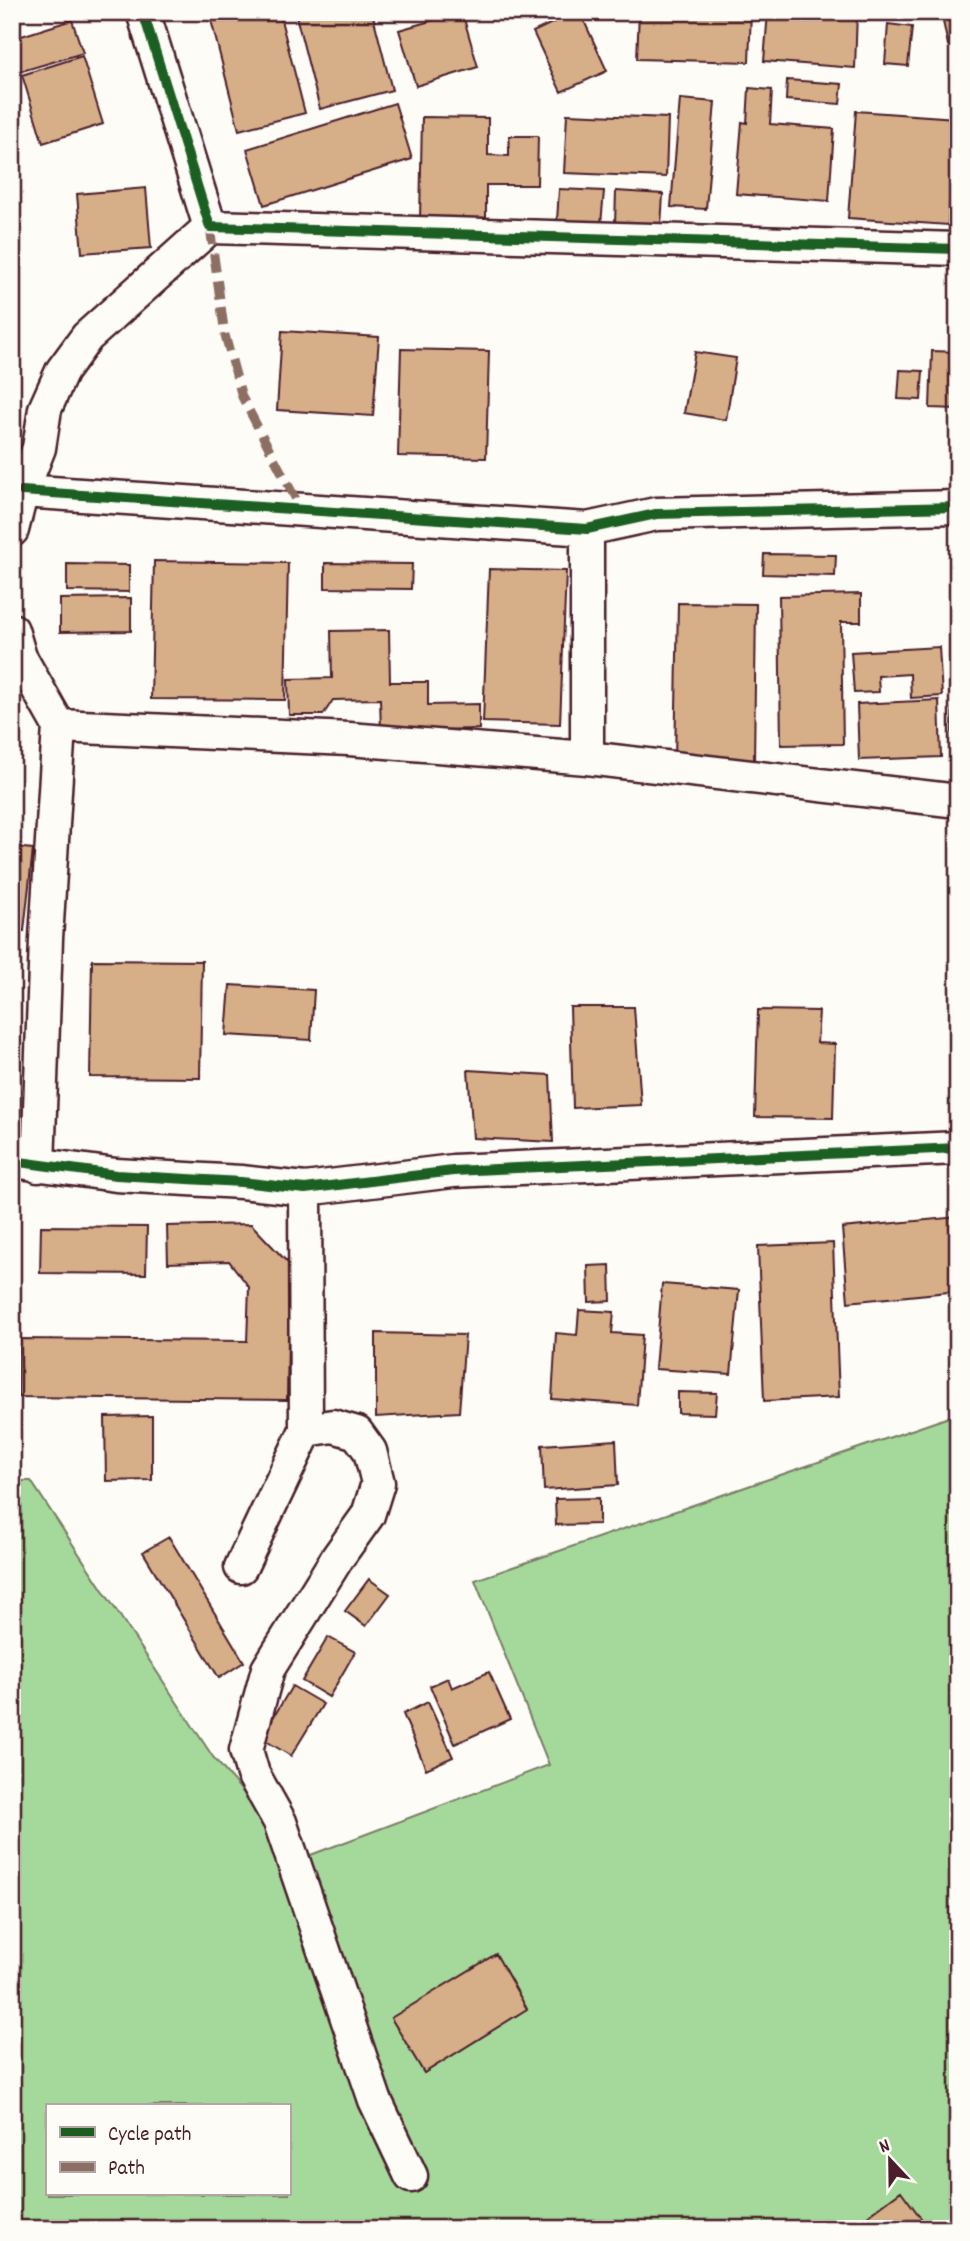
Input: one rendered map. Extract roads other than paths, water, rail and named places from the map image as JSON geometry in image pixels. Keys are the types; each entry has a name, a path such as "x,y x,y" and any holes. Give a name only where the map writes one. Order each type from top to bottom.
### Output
{"street":[{"path":"143,12 210,227"},
{"path":"12,530 22,491 25,447 62,372 87,337 210,227 958,249"},
{"path":"22,491 587,529 656,514 958,507"},
{"path":"587,529 587,758"},
{"path":"12,630 20,657 59,726 46,939 25,1163 116,1175 241,1182 305,1189 453,1171 958,1148"},
{"path":"59,726 349,739 587,758 958,801"},
{"path":"241,1567 306,1430 305,1189"},
{"path":"306,1430 333,1426 358,1433 370,1451 378,1483 368,1515 338,1557 268,1669 246,1750 253,1774 280,1822 375,2100 411,2176"}]}
